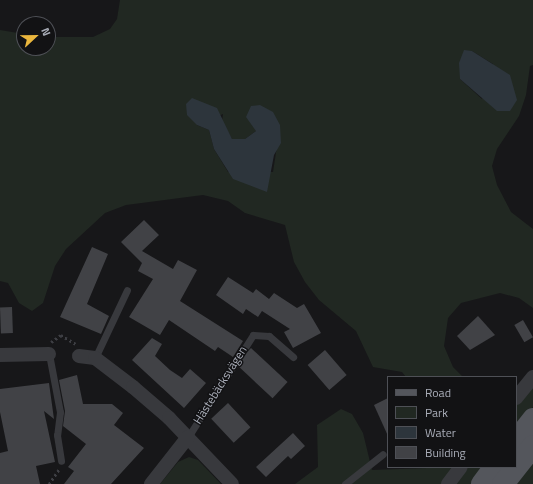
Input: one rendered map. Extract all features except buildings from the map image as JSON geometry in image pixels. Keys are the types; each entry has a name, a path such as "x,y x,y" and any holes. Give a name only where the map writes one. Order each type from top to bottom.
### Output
{"main road":[{"path":"517,440 533,419"},
{"path":"517,466 533,446"},
{"path":"482,484 494,468"},
{"path":"502,484 515,468"}],"street":[{"path":"0,355 49,354"},
{"path":"79,356 95,358"},
{"name":"Hästebäcksvägen","path":"95,358 133,387 188,437 232,484"},
{"path":"517,397 533,377"},
{"path":"151,484 188,437"},
{"path":"448,484 460,468"}],"lane":[{"path":"95,358 127,290"},
{"name":"Hästebäcksvägen","path":"188,437 253,335 269,336 293,356"},
{"path":"49,354 60,412 57,435 61,461"},
{"path":"345,484 383,454"}],"path":[{"path":"49,354 52,340 61,335 72,339 79,356"},
{"path":"49,484 61,461"}],"green space":[{"path":"120,0 533,0 533,65 530,66 526,95 519,116 497,149 492,166 497,185 511,212 533,229 533,308 519,298 500,293 461,303 448,318 444,346 453,367 462,376 405,376 402,372 373,367 356,331 319,300 305,282 294,262 285,225 245,213 228,201 203,195 126,205 105,213 66,249 55,266 43,303 32,311 19,303 8,283 0,281 0,30 16,33 16,56 56,56 56,37 93,37 110,29 117,19","holes":["472,51 493,64 482,99 460,79","223,114 222,121 232,139 245,139 256,131 277,146 273,172 228,172 214,149 209,130 197,125"]},
{"path":"533,383 533,407 517,427 517,403"},
{"path":"341,409 352,414 363,433 372,470 454,468 442,484 295,484 318,467 317,425"},
{"path":"189,457 198,460 221,484 160,484 178,462"},
{"path":"533,463 533,484 516,484"},
{"path":"466,468 484,468 472,484 453,484"}],"water":[{"path":"464,50 472,51 510,75 517,100 510,111 497,111 460,79 459,63"},
{"path":"192,98 217,108 232,139 245,139 256,131 246,117 251,106 260,105 273,112 280,125 281,143 274,155 267,192 233,179 214,149 209,130 197,125 187,115 186,104"}]}
